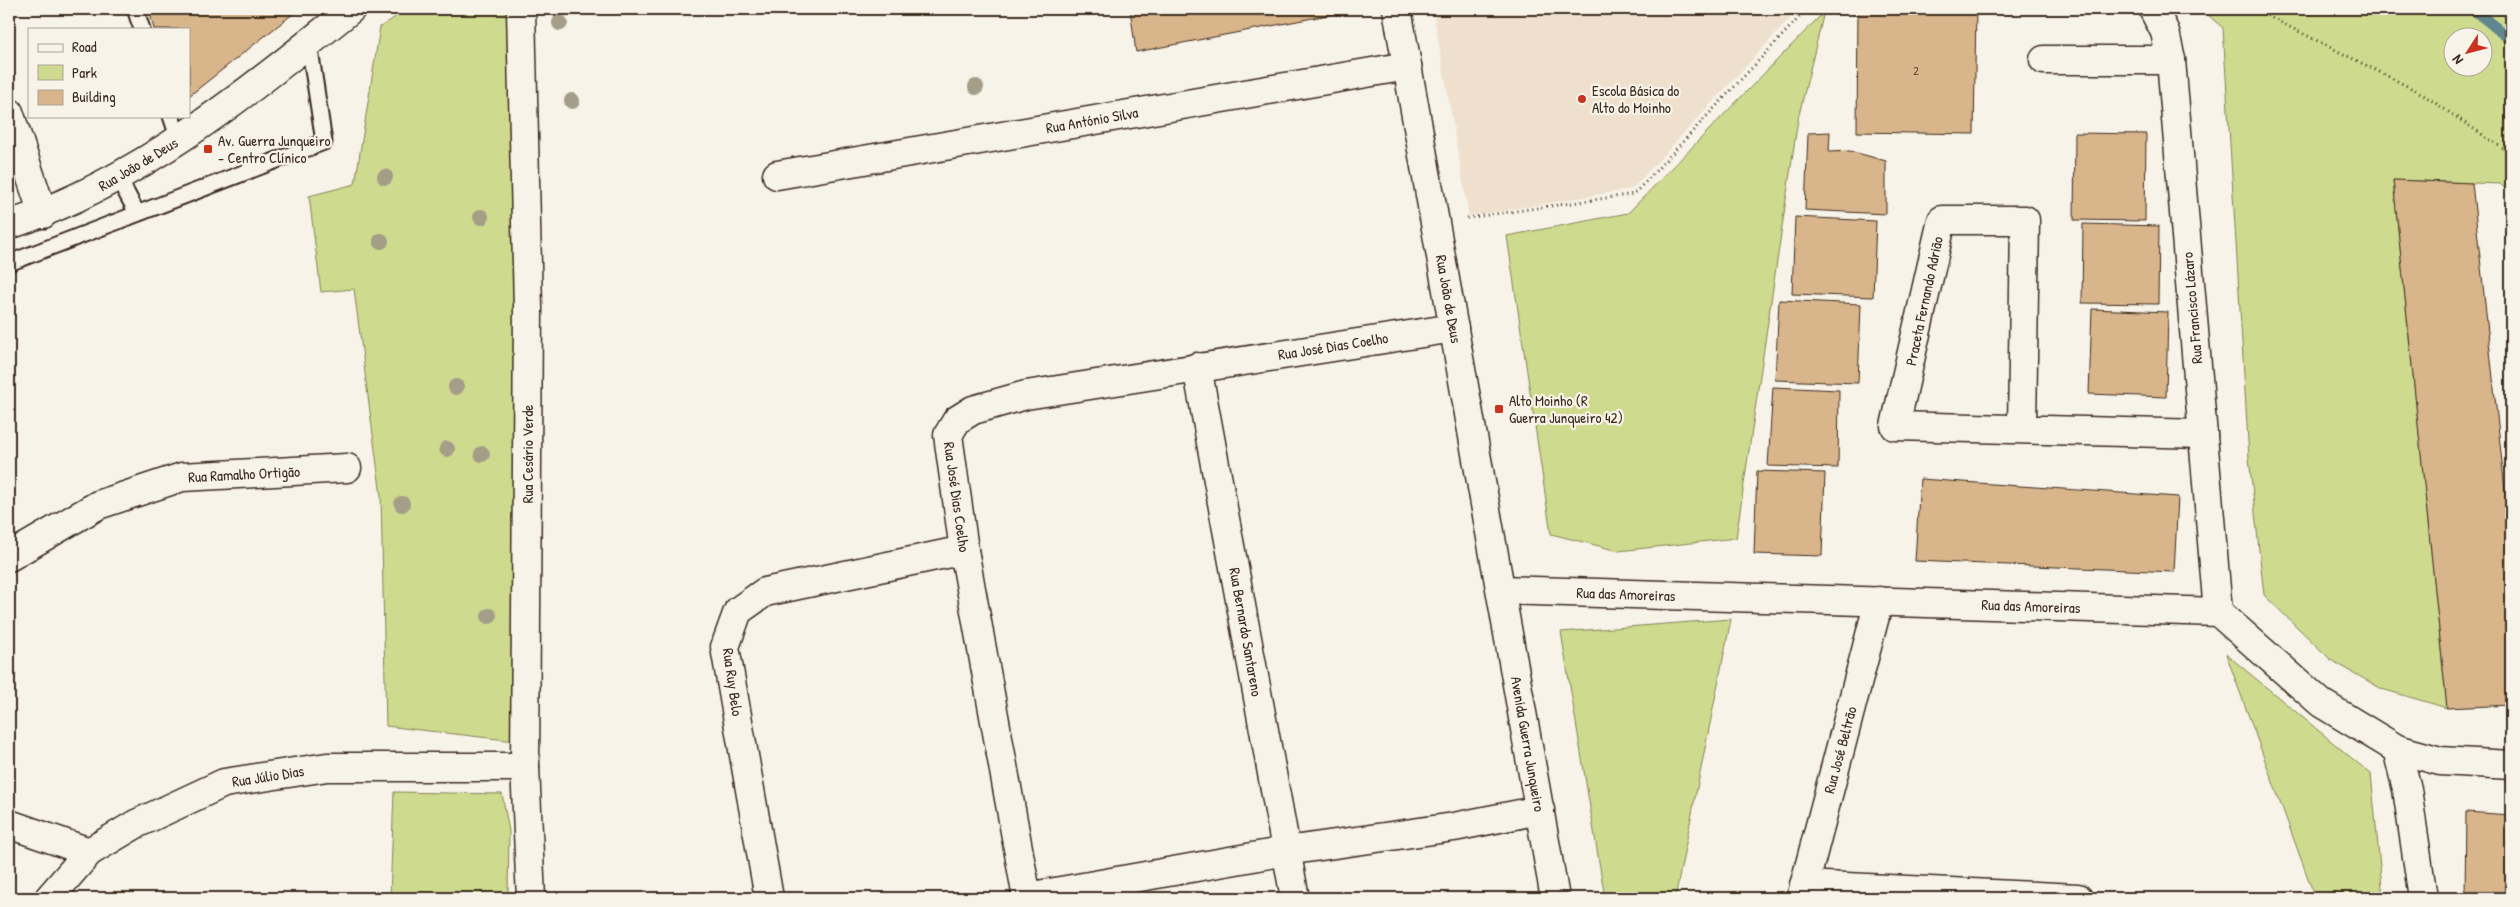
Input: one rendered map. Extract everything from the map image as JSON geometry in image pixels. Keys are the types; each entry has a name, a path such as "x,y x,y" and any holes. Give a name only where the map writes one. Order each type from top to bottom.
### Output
{"street":[{"name":"Rua João de Deus","path":"9,225 43,214 79,198 118,177 175,128 309,43 351,9"},
{"name":"Rua Cesário Verde","path":"521,9 528,308 525,767 531,898"},
{"name":"Rua João de Deus","path":"1397,9 1501,590"},
{"name":"Rua Francisco Lázaro","path":"2154,9 2165,32 2171,60 2218,612"},
{"path":"2044,60 2171,60"},
{"name":"Rua António Silva","path":"777,175 1407,66"},
{"path":"9,112 43,214"},
{"name":"Praceta Fernando Adrião","path":"2022,429 2025,220 1942,220 1895,426 2203,434"},
{"name":"Rua José Dias Coelho","path":"1027,898 964,550 948,435 957,420 974,410 1026,395 1454,328"},
{"name":"Rua Bernardo Santareno","path":"1197,367 1295,898"},
{"name":"Rua Ramalho Ortigão","path":"9,557 98,505 182,477 347,468"},
{"name":"Rua Ruy Belo","path":"769,898 725,646 738,611 765,592 964,550"},
{"name":"Rua das Amoreiras","path":"1501,590 2218,612"},
{"name":"Avenida Guerra Junqueiro","path":"1501,590 1555,898"},
{"name":"Rua José Beltrão","path":"1802,892 1879,602"},
{"path":"2218,612 2322,703 2397,749 2440,761 2511,765"},
{"path":"2397,749 2406,789 2423,898"},
{"name":"Rua Júlio Dias","path":"48,898 89,852 136,824 224,783 327,767 525,767"},
{"path":"1027,898 1286,851 1454,827 1540,810"},
{"path":"9,824 89,852"},
{"path":"1802,892 2078,898"}],"lane":[{"path":"135,9 142,28"},
{"path":"9,263 324,142 309,43"},
{"path":"118,177 138,213"}],"path":[{"path":"1435,223 1634,194 1807,9"},
{"path":"2254,9 2419,92 2511,154"}],"shaded area":[{"name":"Escola Básica do Alto do Moinho","path":"1433,9 1799,9 1632,189 1469,216"}],"green space":[{"path":"408,9 523,9 515,741 386,726 381,496 354,289 321,292 309,196 355,184 380,27"},
{"path":"2201,9 2511,9 2511,194 2500,184 2393,180 2447,708 2382,689 2331,660 2264,595 2249,458 2223,28"},
{"path":"1824,12 1798,119 1736,538 1619,551 1551,534 1507,236 1628,213"},
{"path":"1731,619 1675,898 1605,898 1561,632"},
{"path":"2226,654 2371,774 2383,898 2311,898 2312,889"},
{"path":"394,792 502,794 509,831 508,898 390,898"}],"building":[{"path":"149,9 299,9 190,95 190,28 154,28"},
{"path":"1130,9 1343,9 1344,12 1136,52"},
{"path":"1858,9 1976,9 1974,134 1857,132"},
{"path":"1830,132 1829,152 1850,151 1886,161 1886,214 1805,210 1808,133"},
{"path":"2075,133 2146,134 2145,221 2074,220"},
{"path":"2393,180 2472,183 2511,546 2511,705 2447,708"},
{"path":"1795,217 1876,221 1873,297 1792,294"},
{"path":"2083,224 2159,226 2158,304 2082,303"},
{"path":"1779,300 1861,304 1858,383 1775,380"},
{"path":"2092,309 2168,312 2166,397 2089,394"},
{"path":"1773,387 1839,390 1838,468 1768,466"},
{"path":"1757,471 1825,473 1822,556 1754,554"},
{"path":"1920,479 2178,497 2174,572 1915,561"},
{"path":"2466,812 2511,815 2511,898 2465,898"}],"waterway":[{"path":"2473,9 2511,40"}],"place":[{"name":"Escola Básica do Alto do Moinho","path":"1582,99"},
{"name":"Av. Guerra Junqueiro - Centro Clínico","path":"208,149"},
{"name":"Alto Moinho (R Guerra Junqueiro 42)","path":"1499,409"}]}
